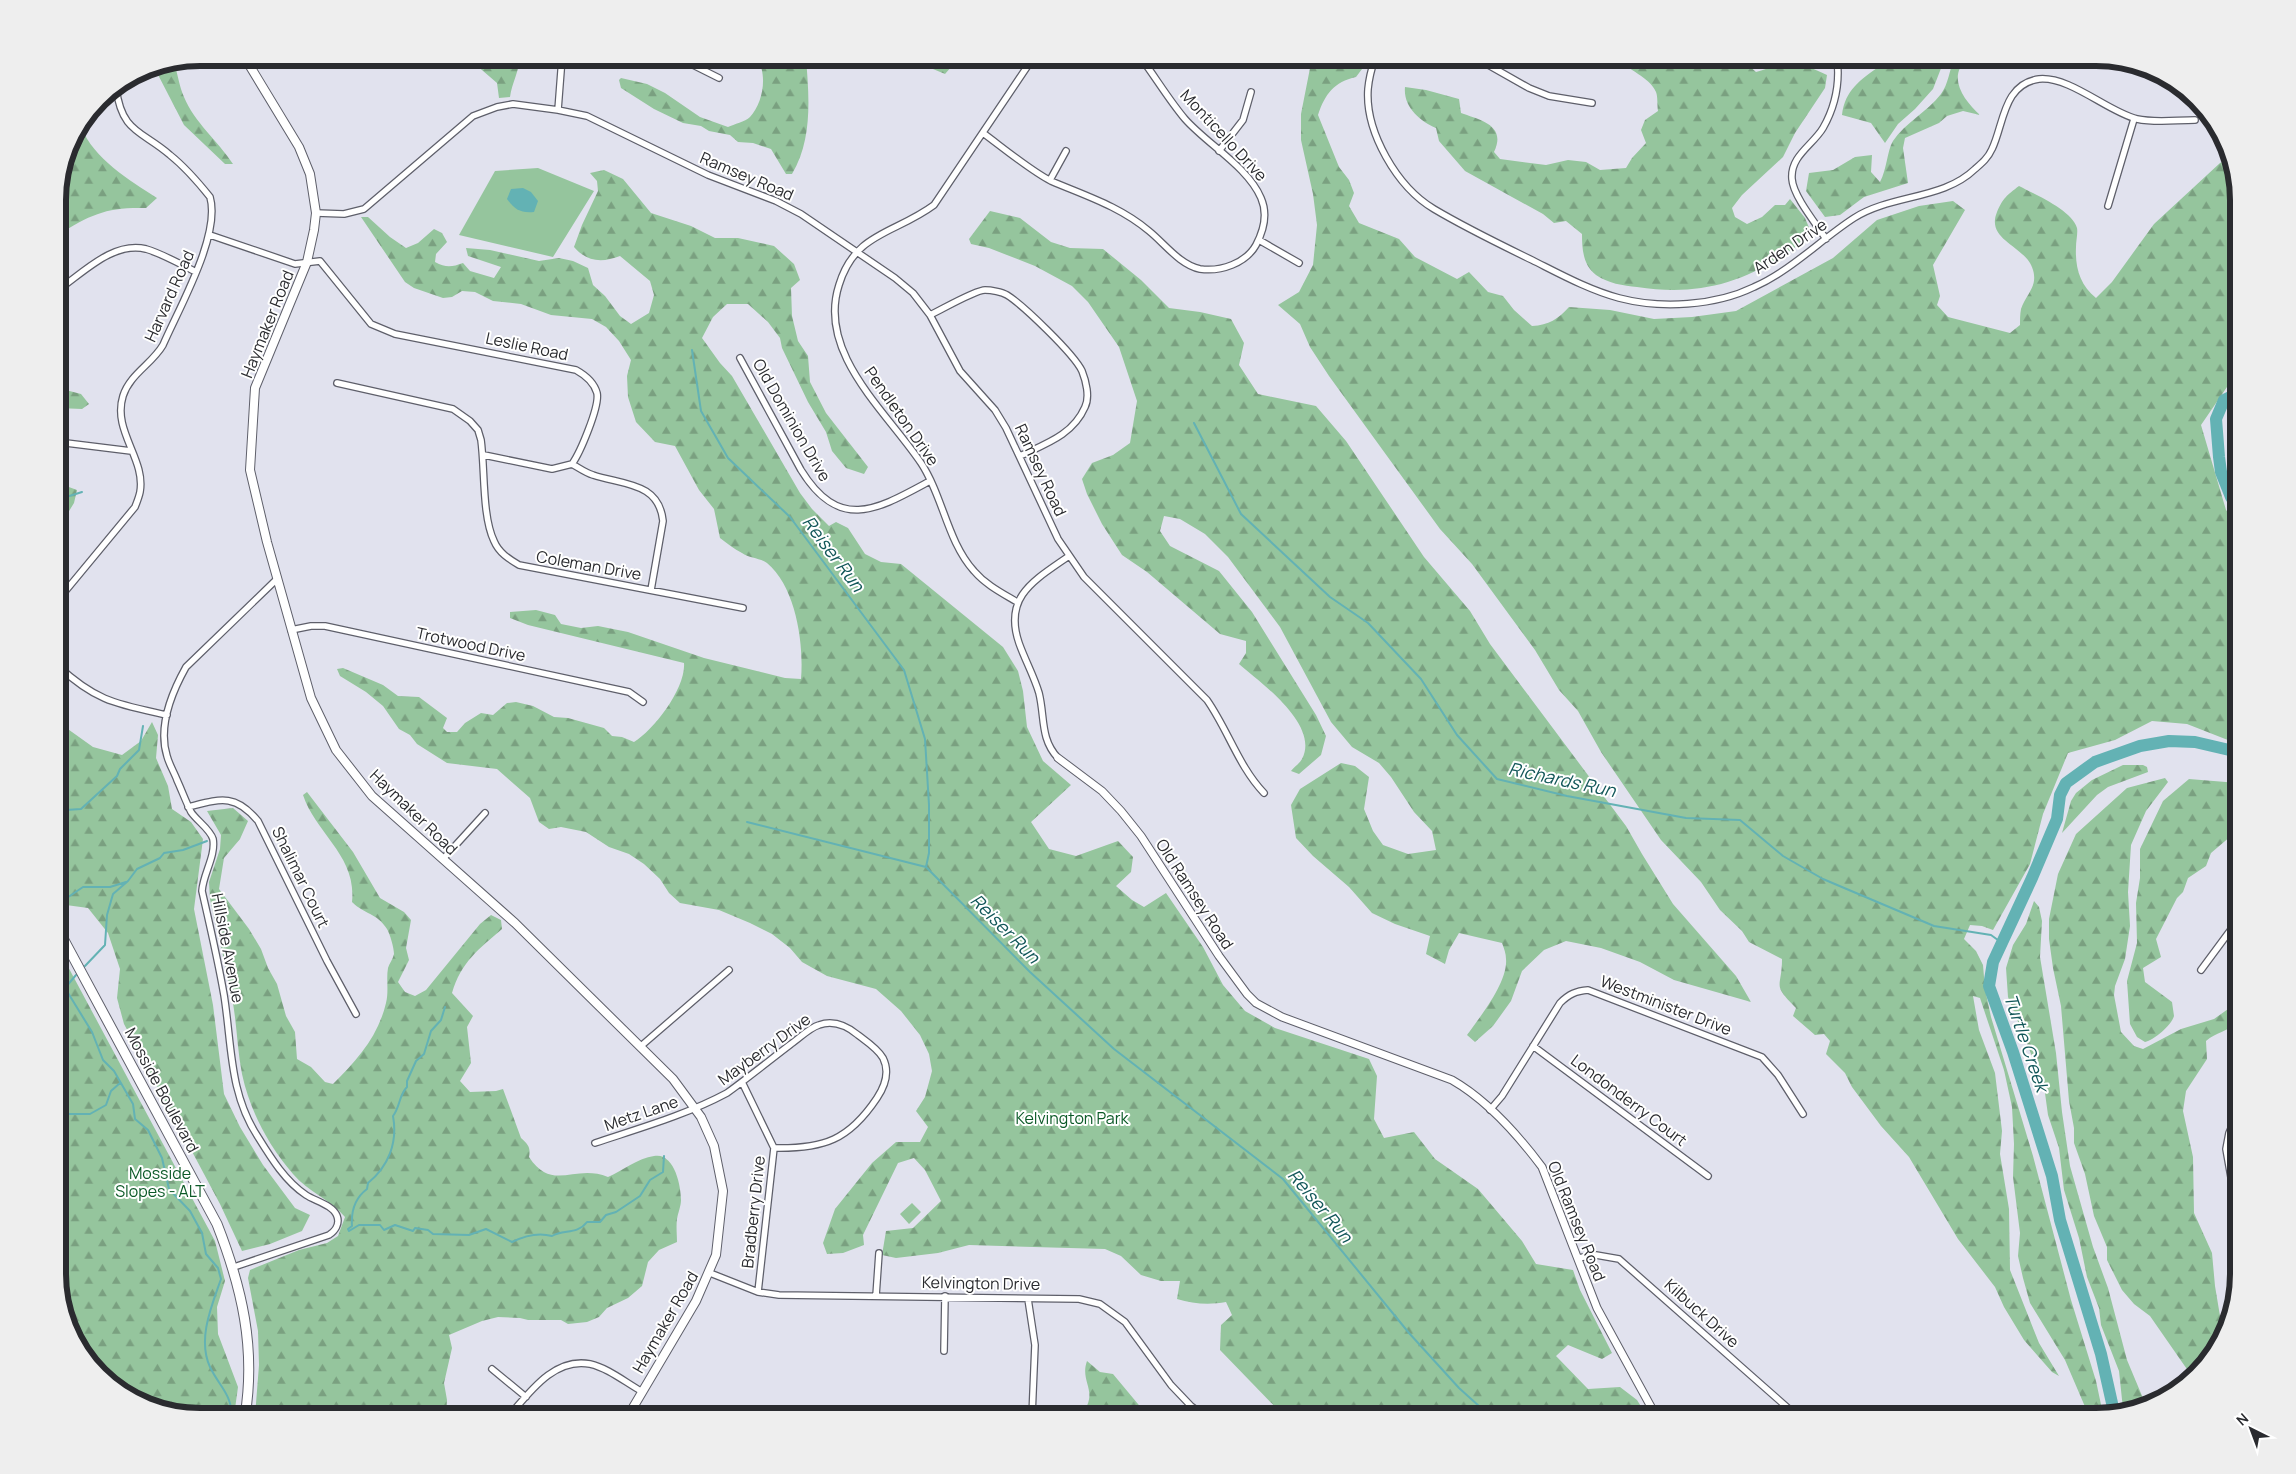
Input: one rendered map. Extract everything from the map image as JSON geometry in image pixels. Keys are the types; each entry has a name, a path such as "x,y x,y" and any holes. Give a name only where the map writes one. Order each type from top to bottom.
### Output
{"main road":[{"name":"Haymaker Road","path":"251,67 299,146 310,174 316,213 307,262 255,388 250,470 277,579 311,698 336,750 372,796 515,923 673,1078 696,1109 714,1146 723,1191 716,1255 710,1273 696,1301 632,1408"},
{"name":"Mosside Boulevard","path":"67,945 217,1224 234,1267 246,1325 249,1361 246,1408"}],"street":[{"name":"Monticello Drive","path":"1149,66 1184,118 1254,184 1265,210 1264,224 1259,240"},
{"name":"Arden Drive","path":"1373,66 1368,90 1370,117 1380,146 1392,168 1427,205 1486,239 1558,274 1618,298 1652,304 1692,303 1720,298 1753,288 1791,266 1854,218 1889,202 1952,186 1970,174 1986,159 1993,149 2006,106 2016,92 2025,84 2039,79 2063,84 2134,118 2195,120"},
{"path":"1491,66 1542,94 1592,104"},
{"path":"1826,240 1796,191 1792,180 1797,158 1822,130 1832,109 1838,76 1837,66"},
{"path":"558,110 561,67"},
{"path":"696,67 719,78"},
{"path":"856,252 867,241 921,214 934,205 1027,67"},
{"path":"1219,151 1243,120 1251,92"},
{"name":"Harvard Road","path":"67,589 135,507 140,493 140,479 121,422 120,407 124,394 137,374 159,352 196,272 210,235 212,205 210,198 169,154 139,134 128,123 119,106 117,96"},
{"name":"Ramsey Road","path":"316,213 344,214 364,209 473,116 513,104 586,116 708,175 776,201 801,214 913,293 930,315 941,339 960,371 995,410 1020,456 1047,516 1069,556"},
{"path":"2108,206 2134,118"},
{"path":"983,133 1050,180 1117,208 1188,264 1212,270 1227,267 1252,252 1259,240 1299,263"},
{"path":"1050,180 1066,151"},
{"path":"210,235 296,264 307,262"},
{"path":"67,284 104,258 125,248 148,250 196,272"},
{"name":"Pendleton Drive","path":"856,252 839,284 834,305 835,328 846,358 865,389 921,464 961,553 973,570 987,584 1017,602"},
{"name":"Leslie Road","path":"307,262 320,261 365,317 380,328 395,334 576,370 585,375 597,394 597,403 572,464"},
{"path":"930,315 984,290 1005,294 1020,304 1063,347 1081,370 1087,387 1086,406 1074,425 1059,437 1020,456"},
{"name":"Old Dominion Drive","path":"740,358 812,488 825,500 840,507 870,509 890,502 930,481"},
{"name":"Coleman Drive","path":"337,383 453,409 462,413 478,430 484,455 489,527 494,543 505,556 519,565 531,569 743,608"},
{"path":"67,443 131,452"},
{"path":"484,455 552,469 572,464 590,474 648,491 658,501 662,510 663,521 651,590"},
{"path":"1017,602 1036,580 1069,556 1094,589 1207,700 1217,714 1254,782 1264,793"},
{"name":"Hillside Avenue","path":"234,1267 329,1235 337,1227 338,1219 332,1211 293,1185 277,1167 254,1132 239,1098 231,1068 224,996 202,892 203,880 213,849 212,835 194,817 188,807 166,754 164,727 178,681 186,667 277,579"},
{"name":"Old Ramsey Road","path":"1017,602 1014,612 1016,632 1040,696 1046,741 1051,750 1058,758 1102,791 1121,811 1141,836 1218,956 1256,1003 1282,1017 1452,1080 1467,1089 1529,1150 1542,1167 1597,1308 1652,1408"},
{"name":"Trotwood Drive","path":"291,630 310,626 325,626 629,692 643,702"},
{"path":"67,673 94,695 116,704 167,714"},
{"name":"Shalimar Court","path":"188,807 226,799 244,806 258,821 327,961 356,1014"},
{"path":"443,859 485,813"},
{"path":"2201,970 2230,931"},
{"path":"641,1046 729,970"},
{"name":"Westminister Drive","path":"1490,1110 1502,1096 1560,1003 1568,995 1577,991 1588,990 1762,1057 1778,1075 1803,1114"},
{"name":"Mayberry Drive","path":"696,1109 728,1093 818,1025 827,1023 839,1024 852,1030 883,1058 886,1077 883,1088 856,1126 844,1134 820,1144 796,1148 774,1148"},
{"name":"Londonderry Court","path":"1533,1046 1708,1176"},
{"name":"Bradberry Drive","path":"742,1082 774,1148 758,1292"},
{"name":"Metz Lane","path":"595,1143 696,1109"},
{"path":"2230,1131 2226,1149 2230,1172"},
{"path":"876,1296 878,1253"},
{"name":"Kilbuck Drive","path":"1578,1258 1596,1255 1608,1256 1625,1264 1789,1408"},
{"name":"Kelvington Drive","path":"710,1273 758,1292 780,1295 1079,1299 1100,1304 1125,1322 1183,1398 1195,1408"},
{"path":"944,1351 945,1296"},
{"path":"1028,1299 1035,1345 1032,1408"},
{"path":"516,1408 546,1376 557,1369 572,1364 589,1364 604,1370 641,1391"},
{"path":"492,1369 526,1397"}],"green space":[{"path":"1310,66 1364,66 1356,77 1342,82 1331,90 1318,115 1339,167 1349,180 1354,193 1349,206 1359,223 1399,239 1415,257 1457,279 1469,272 1488,292 1503,296 1514,310 1532,326 1553,321 1569,307 1610,310 1654,319 1692,317 1736,311 1833,258 1877,220 1919,206 1953,201 1965,210 1933,265 1940,296 1937,305 1948,317 2010,333 2020,325 2021,309 2034,281 2033,270 2029,262 1997,230 1995,222 1997,212 2003,200 2011,192 2019,186 2052,203 2074,221 2077,228 2076,255 2080,276 2086,288 2096,298 2112,282 2154,224 2220,163 2224,161 2229,183 2230,200 2230,245 2228,249 2230,270 2230,378 2227,387 2201,425 2226,510 2230,515 2230,741 2187,724 2152,721 2115,740 2068,753 2043,814 2030,864 1993,930 1982,926 1970,925 1964,939 1976,951 1983,965 1985,989 1991,1017 2033,1156 2071,1300 2096,1381 2102,1408 2086,1408 2065,1360 2030,1303 2018,1256 2020,1233 2013,1177 2012,1107 2004,1070 1980,998 1973,996 1979,1030 1995,1073 2002,1131 2000,1154 2009,1209 2010,1270 2039,1343 2059,1376 2052,1372 2024,1340 2004,1307 1995,1287 1958,1239 1909,1157 1881,1126 1852,1087 1845,1073 1826,1054 1830,1041 1824,1034 1815,1035 1793,1016 1796,1008 1783,994 1780,985 1782,959 1749,942 1742,931 1720,910 1701,882 1661,840 1601,752 1578,711 1559,690 1535,650 1472,564 1440,529 1329,376 1310,347 1300,324 1278,305 1299,292 1313,265 1317,225 1313,194 1301,140 1301,114"},
{"path":"1749,66 1756,72 1773,66 1805,66 1827,75 1825,88 1795,133 1783,157 1742,195 1732,208 1735,217 1747,224 1762,217 1775,205 1785,205 1790,199 1805,218 1810,230 1801,243 1763,267 1729,282 1711,286 1675,290 1627,286 1610,282 1600,278 1588,266 1583,251 1582,234 1566,221 1554,223 1543,214 1465,171 1439,141 1436,128 1419,117 1410,107 1405,94 1405,87 1426,90 1459,99 1461,113 1483,121 1494,130 1497,136 1497,143 1494,152 1500,159 1546,165 1568,160 1586,162 1600,170 1626,168 1632,158 1646,143 1641,130 1645,120 1658,111 1656,92 1653,86 1627,67"},
{"path":"1880,66 1942,66 1933,89 1898,124 1885,143 1871,123 1842,115 1846,99 1860,81"},
{"path":"1952,66 1961,66 1958,73 1960,88 1968,102 1980,115 1963,111 1947,116 1939,123 1905,138 1903,148 1908,183 1864,197 1840,215 1825,217 1806,191 1809,173 1833,170 1855,157 1872,155 1871,172 1880,182 1893,141 1941,94"},
{"path":"478,67 518,67 510,97 499,98 497,83"},
{"path":"760,67 807,67 808,117 806,132 799,161 792,174 786,174 771,149 753,143 738,142 730,135 709,131 701,126 683,123 654,109 621,88 619,80 621,78 647,84 665,93 700,117 728,127 748,119 754,111 761,97"},
{"path":"927,67 951,67 945,74"},
{"path":"176,69 182,93 188,106 233,164 225,164 184,125 157,73"},
{"path":"84,133 94,149 113,168 157,198 146,208 120,209 100,213 67,230 69,174 76,149"},
{"path":"538,168 594,191 553,257 459,235 495,171"},
{"name":"Kelvington Park","path":"604,170 623,179 651,213 691,226 715,238 738,238 774,246 794,264 800,280 791,288 792,316 798,341 808,356 810,382 826,413 868,467 864,474 846,468 832,451 826,432 808,402 782,348 780,338 768,322 748,304 727,304 713,317 702,338 732,376 800,493 812,509 829,526 836,522 848,528 865,554 881,562 901,564 1003,647 1018,671 1023,691 1027,727 1043,761 1071,785 1031,822 1049,849 1076,856 1118,841 1133,857 1131,872 1116,886 1132,900 1144,907 1166,893 1203,947 1223,985 1245,1011 1275,1028 1369,1059 1377,1076 1374,1119 1384,1138 1414,1132 1435,1159 1478,1189 1522,1241 1536,1264 1573,1270 1580,1290 1612,1353 1602,1359 1568,1345 1556,1356 1588,1389 1620,1387 1637,1400 1642,1408 1276,1408 1220,1350 1221,1325 1232,1315 1226,1302 1202,1304 1177,1299 1180,1281 1161,1281 1141,1275 1121,1256 1105,1249 969,1245 938,1253 896,1258 882,1255 886,1231 913,1228 941,1201 925,1170 914,1158 898,1163 863,1235 864,1245 843,1253 827,1254 823,1243 835,1209 872,1163 896,1142 920,1142 928,1127 916,1111 925,1097 932,1071 929,1054 920,1035 901,1011 876,989 827,976 802,962 790,948 772,934 750,923 719,910 680,903 669,893 660,879 644,864 629,854 609,847 586,832 561,827 549,829 539,822 530,798 497,769 447,763 417,744 410,735 399,729 383,706 366,692 340,676 337,669 343,668 383,685 398,696 419,697 447,718 443,728 447,732 457,732 465,723 481,713 493,715 507,703 516,702 533,706 554,717 568,718 604,728 612,736 622,737 634,742 651,728 674,696 680,684 684,663 528,625 510,618 510,612 536,610 555,615 561,624 581,628 598,626 628,632 704,658 785,678 801,679 802,665 799,633 796,617 785,586 777,573 767,563 745,555 720,538 714,509 699,490 675,446 655,442 636,422 628,397 627,376 631,360 619,341 606,327 592,319 551,315 521,304 493,301 475,292 462,291 452,297 443,298 414,288 405,282 361,217 368,217 390,237 406,248 418,243 434,229 442,233 447,242 436,254 435,262 449,266 463,263 470,271 494,278 501,267 468,256 466,248 490,250 539,261 559,258 573,261 588,268 593,285 605,296 620,316 631,324 649,313 654,295 650,281 620,256 607,260 595,260 584,256 574,247 598,191 597,181 590,173"},
{"path":"990,211 1020,218 1051,242 1070,248 1103,249 1141,280 1169,308 1231,319 1244,343 1239,365 1258,394 1316,406 1346,441 1424,557 1470,611 1490,644 1626,826 1673,904 1736,976 1751,1002 1674,980 1640,962 1601,948 1566,941 1544,950 1522,971 1511,1001 1493,1026 1475,1042 1467,1035 1486,1009 1503,978 1506,959 1502,943 1459,933 1449,950 1445,964 1426,954 1430,936 1395,924 1372,913 1349,887 1313,856 1296,838 1291,805 1300,789 1341,763 1355,766 1369,777 1364,809 1373,831 1383,845 1408,854 1436,850 1432,831 1414,812 1391,777 1379,763 1352,747 1331,722 1280,627 1228,557 1205,534 1180,519 1164,516 1160,531 1170,546 1219,571 1252,612 1316,715 1326,736 1321,755 1299,774 1291,771 1302,759 1305,746 1303,732 1286,706 1239,664 1246,653 1246,641 1220,634 1147,572 1122,555 1102,524 1087,494 1082,479 1092,463 1113,455 1130,443 1137,401 1119,347 1088,302 1072,286 1035,266 989,248 971,244 969,239"},
{"path":"67,390 81,394 89,404 82,409 67,408"},
{"path":"67,486 77,490 74,503 67,514"},
{"path":"152,722 158,735 156,758 168,786 172,809 191,822 203,839 194,909 213,1005 224,1094 240,1127 263,1165 295,1208 310,1215 302,1231 270,1244 242,1251 220,1204 124,1024 117,998 120,969 108,933 88,908 67,905 67,728 93,747 122,755 141,741"},
{"path":"2123,765 2143,765 2147,767 2148,772 2108,787 2097,795 2062,833 2071,801 2076,793 2092,780"},
{"path":"2165,778 2168,782 2146,811 2131,845 2128,892 2130,926 2125,959 2115,986 2114,995 2121,1032 2134,1046 2143,1049 2181,1029 2214,1019 2230,1008 2230,1028 2206,1041 2207,1059 2186,1091 2183,1111 2193,1157 2194,1213 2212,1253 2215,1286 2220,1316 2222,1319 2207,1348 2188,1370 2150,1316 2134,1304 2122,1290 2107,1260 2107,1247 2094,1216 2085,1174 2074,1143 2061,1006 2049,939 2049,919 2058,874 2076,834 2127,788"},
{"path":"2189,779 2230,782 2230,837 2211,853 2206,866 2188,878 2183,892 2177,898 2156,939 2161,957 2143,968 2145,982 2172,1002 2174,1016 2162,1032 2145,1042 2137,1037 2130,1024 2127,981 2137,943 2136,903 2140,878 2140,849 2163,801"},
{"path":"307,792 353,852 380,898 404,912 411,920 406,948 409,960 398,982 405,992 415,996 426,990 480,924 491,915 501,920 502,929 478,950 466,964 452,993 473,1016 467,1027 471,1063 460,1081 470,1092 503,1089 521,1138 530,1151 529,1157 538,1168 556,1175 585,1173 608,1177 642,1159 661,1156 671,1164 680,1186 681,1205 677,1217 677,1242 659,1250 648,1262 642,1286 628,1298 607,1308 599,1317 587,1322 568,1324 561,1320 528,1320 498,1317 482,1321 449,1335 452,1348 444,1383 446,1408 256,1408 259,1365 258,1331 248,1278 250,1270 299,1250 327,1243 338,1236 345,1217 333,1205 305,1186 284,1163 261,1127 245,1088 240,1065 230,986 210,899 209,882 220,849 221,835 207,811 233,808 248,821 240,839 224,858 219,889 249,929 261,949 268,968 277,984 286,1016 295,1032 297,1059 311,1067 325,1082 333,1084 366,1047 378,1027 386,1003 388,968 394,954 393,945 383,923 352,902 352,886 348,871 342,858 309,809 303,795"},
{"path":"2034,901 2039,907 2042,921 2040,957 2056,1053 2070,1166 2093,1247 2108,1288 2127,1360 2143,1399 2123,1405 2119,1371 2101,1325 2099,1308 2087,1277 2079,1238 2064,1190 2059,1148 2048,1115 2044,1086 2008,997 2006,968 2013,945 2026,924"},
{"name":"Mosside Slopes - ALT","path":"67,965 215,1241 225,1281 217,1307 218,1334 238,1387 235,1408 183,1407 157,1401 126,1385 106,1368 84,1341 76,1325 69,1300 67,1282"},
{"path":"912,1203 921,1212 909,1224 900,1214"},
{"path":"1087,1361 1100,1372 1113,1374 1141,1408 1086,1408 1089,1394 1085,1369"}],"water":[{"path":"523,188 531,192 538,201 534,212 518,210 507,199 511,189"}],"waterway":[{"name":"Reiser Run","path":"692,350 701,411 728,458 790,517 904,670 925,739 929,805 929,853 926,867"},
{"name":"Turtle Creek","path":"2230,397 2224,400 2216,419 2221,472 2230,494"},
{"name":"Richards Run","path":"1194,423 1241,514 1330,597 1368,623 1421,679 1457,735 1497,779 1567,796 1686,818 1740,820 1783,856 1823,879 1934,926 1991,935 2002,943"},
{"path":"67,497 82,492"},
{"path":"67,810 81,809 117,776 120,769 139,750 143,726"},
{"name":"Turtle Creek","path":"2113,1407 2101,1354 2060,1220 2052,1176 2013,1052 1989,986 1993,962 2057,819 2060,795 2066,783 2095,762 2140,746 2169,741 2195,742 2230,750"},
{"name":"Reiser Run","path":"747,822 926,867 1030,972 1114,1049 1283,1179 1409,1333 1459,1388 1481,1408"},
{"path":"85,966 105,945 107,915 113,894 128,881 137,869 160,858 164,853 183,850 207,841"},
{"path":"67,898 83,887 110,887 126,882"},
{"path":"67,986 76,975"},
{"path":"67,991 92,1032 103,1060 114,1071 133,1104 135,1119 148,1130 162,1158 169,1189 190,1211 202,1233 206,1254 218,1268 221,1279 207,1322 205,1334 206,1356 213,1374 227,1395 231,1408"},
{"path":"349,1231 348,1229 352,1226 353,1211 359,1197 367,1189 368,1183 381,1170 390,1154 394,1136 393,1116 407,1087 407,1081 416,1061 424,1054 431,1031 441,1020 445,1007"},
{"path":"67,1114 90,1114 106,1105 111,1091 120,1083"},
{"path":"349,1231 359,1225 380,1225 384,1230 395,1225 413,1231 415,1228 428,1230 433,1234 469,1235 486,1229 512,1242 531,1235 542,1234 552,1236 579,1229 587,1222 600,1222 606,1215 616,1212 640,1196 650,1180 663,1172 664,1156"}]}
